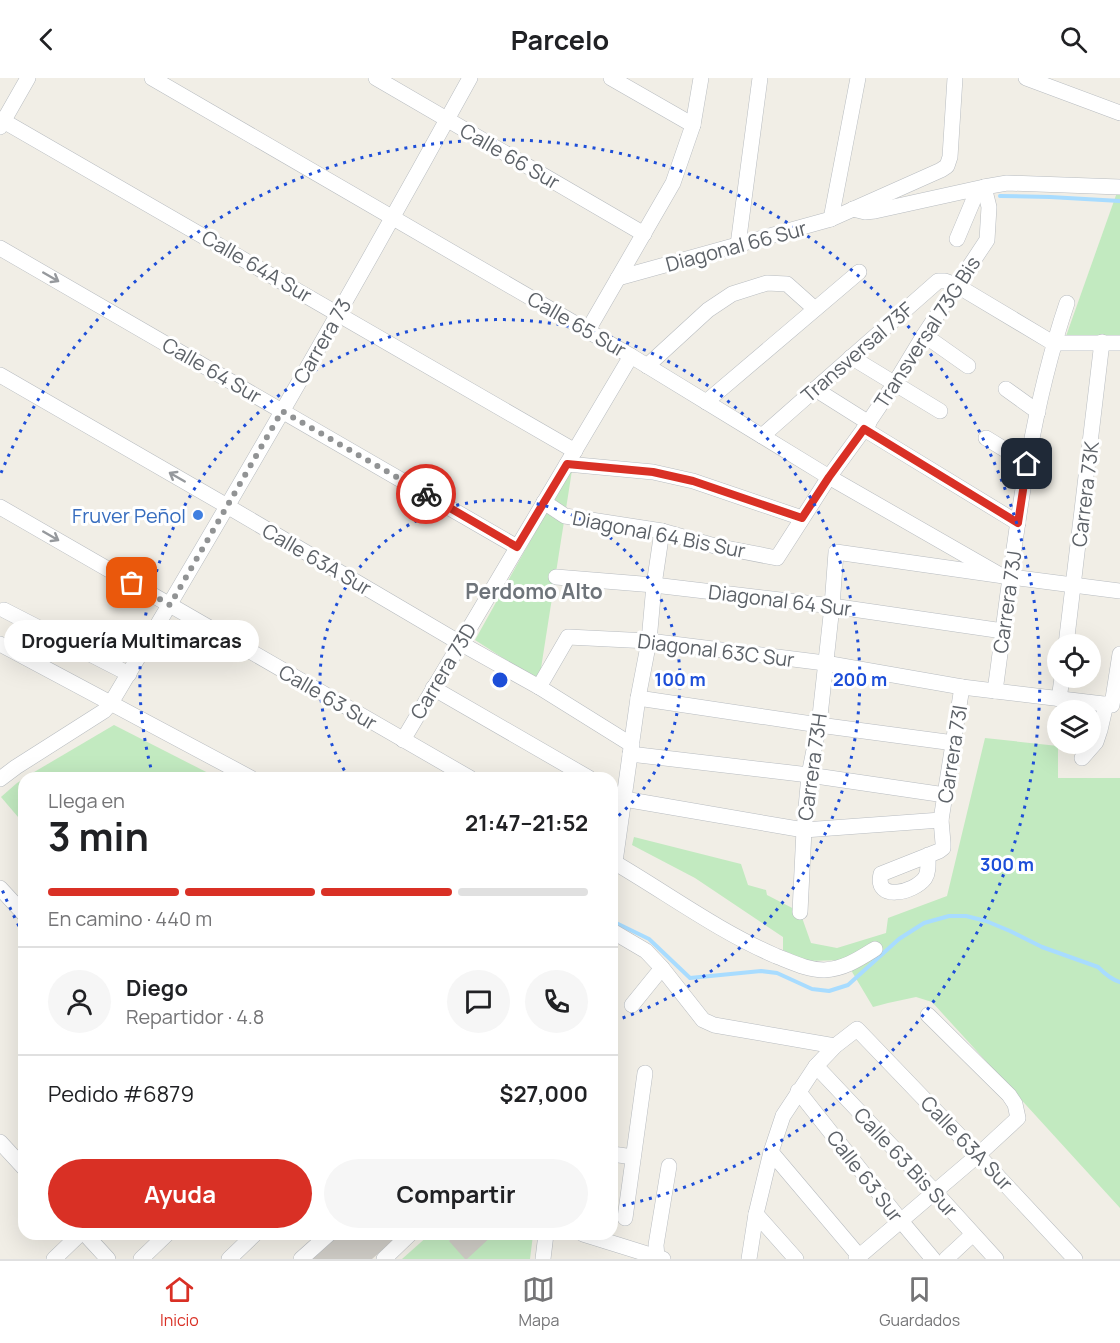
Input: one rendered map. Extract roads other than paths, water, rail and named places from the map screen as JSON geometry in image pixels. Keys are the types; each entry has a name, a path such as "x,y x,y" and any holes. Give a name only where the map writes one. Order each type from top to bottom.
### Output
{"street":[{"path":"1,122 28,78"},
{"name":"Calle 65 Sur","path":"152,78 588,330 829,477 1005,576"},
{"name":"Calle 66 Sur","path":"376,78 644,234"},
{"name":"Carrera 73","path":"0,778 104,711 111,704 393,218 470,78"},
{"path":"611,78 693,125"},
{"path":"588,330 673,183 693,125 701,78"},
{"path":"738,245 760,78"},
{"path":"831,219 858,78"},
{"name":"Diagonal 66 Sur","path":"618,278 831,219 941,170 947,166 950,157 955,78"},
{"path":"1026,78 1042,80 1120,113"},
{"name":"Calle 64A Sur","path":"1,122 338,313 571,457"},
{"name":"Diagonal 66 Sur","path":"853,209 875,212 1007,183 1120,187"},
{"path":"957,239 978,188"},
{"name":"Transversal 73G Bis","path":"777,558 829,477 895,384 924,334 987,240 989,207 978,188"},
{"name":"Calle 64 Sur","path":"0,248 517,547"},
{"path":"706,402 859,272"},
{"name":"Transversal 73F","path":"762,436 938,281 956,285"},
{"path":"648,366 708,310 732,294 767,283 787,284 815,309"},
{"path":"956,285 1053,343 1120,343"},
{"name":"Carrera 73J","path":"995,691 1003,631 1005,576 1018,523 1027,464 1053,343 1067,303"},
{"path":"924,334 968,366"},
{"name":"Carrera 73K","path":"1067,634 1102,342"},
{"name":"Carrera 73D","path":"403,740 632,356"},
{"path":"852,357 940,411"},
{"name":"Calle 63A Sur","path":"0,375 538,687 631,750"},
{"path":"815,389 866,426 1018,523"},
{"path":"1006,389 1038,412"},
{"path":"986,438 1027,464"},
{"path":"571,457 693,481 802,518"},
{"name":"Diagonal 64 Bis Sur","path":"544,502 565,516 662,531 715,546 777,558"},
{"name":"Calle 63 Sur","path":"0,507 459,772"},
{"path":"662,531 649,641 631,750 618,795 804,830 941,820"},
{"name":"Carrera 73H","path":"800,912 808,775 819,725 836,552 1005,576"},
{"path":"1005,576 1120,591"},
{"name":"Diagonal 64 Sur","path":"556,577 654,585 832,606 1003,631"},
{"path":"4,610 129,674"},
{"name":"Diagonal 63C Sur","path":"538,687 568,637 649,641 825,663 962,687 1109,705"},
{"path":"0,644 239,772"},
{"path":"1082,758 1096,742 1109,705 1120,654"},
{"name":"Carrera 73I","path":"928,855 942,848 941,820 962,687"},
{"path":"433,688 579,772"},
{"path":"1059,699 1061,688"},
{"path":"638,698 954,743"},
{"path":"631,750 945,795"},
{"path":"618,864 753,946 802,967 824,970 845,967 875,949"},
{"path":"0,888 18,908"},
{"path":"618,935 646,951 703,1020 714,1025 835,1046"},
{"path":"633,1005 662,968"},
{"path":"771,1152 858,1258 978,1155 1018,1118 1016,1104 928,1015"},
{"name":"Calle 63A Sur","path":"835,1046 857,1029 1075,1259"},
{"path":"749,1259 756,1214 771,1152 783,1116 816,1066 835,1046"},
{"name":"Calle 63 Bis Sur","path":"816,1066 996,1259"},
{"path":"625,1218 645,1073"},
{"name":"Calle 63 Sur","path":"798,1091 933,1259"},
{"path":"0,1142 18,1162"},
{"path":"618,1155 633,1157"},
{"path":"660,1258 656,1245 669,1166"},
{"path":"756,1214 796,1259"},
{"path":"946,1259 973,1234"},
{"path":"54,1259 74,1240"},
{"path":"91,1240 108,1259"},
{"path":"141,1259 161,1240"},
{"path":"229,1259 249,1240"},
{"path":"301,1259 322,1240"},
{"path":"384,1259 404,1240"},
{"path":"543,1259 545,1240"},
{"path":"602,1240 660,1258"}],"waterway":[{"path":"1000,196 1120,201"},
{"path":"618,924 649,939 690,978 761,971 777,973 812,989 829,991 848,985 899,939 924,923 949,916 966,916 986,921 1042,947 1098,967 1105,974 1120,982"}],"place":[{"name":"Fruver Peñol","path":"198,515"},
{"name":"Droguería Multimarcas","path":"132,583"}],"district":[{"name":"Perdomo Alto","path":"534,591"}]}
